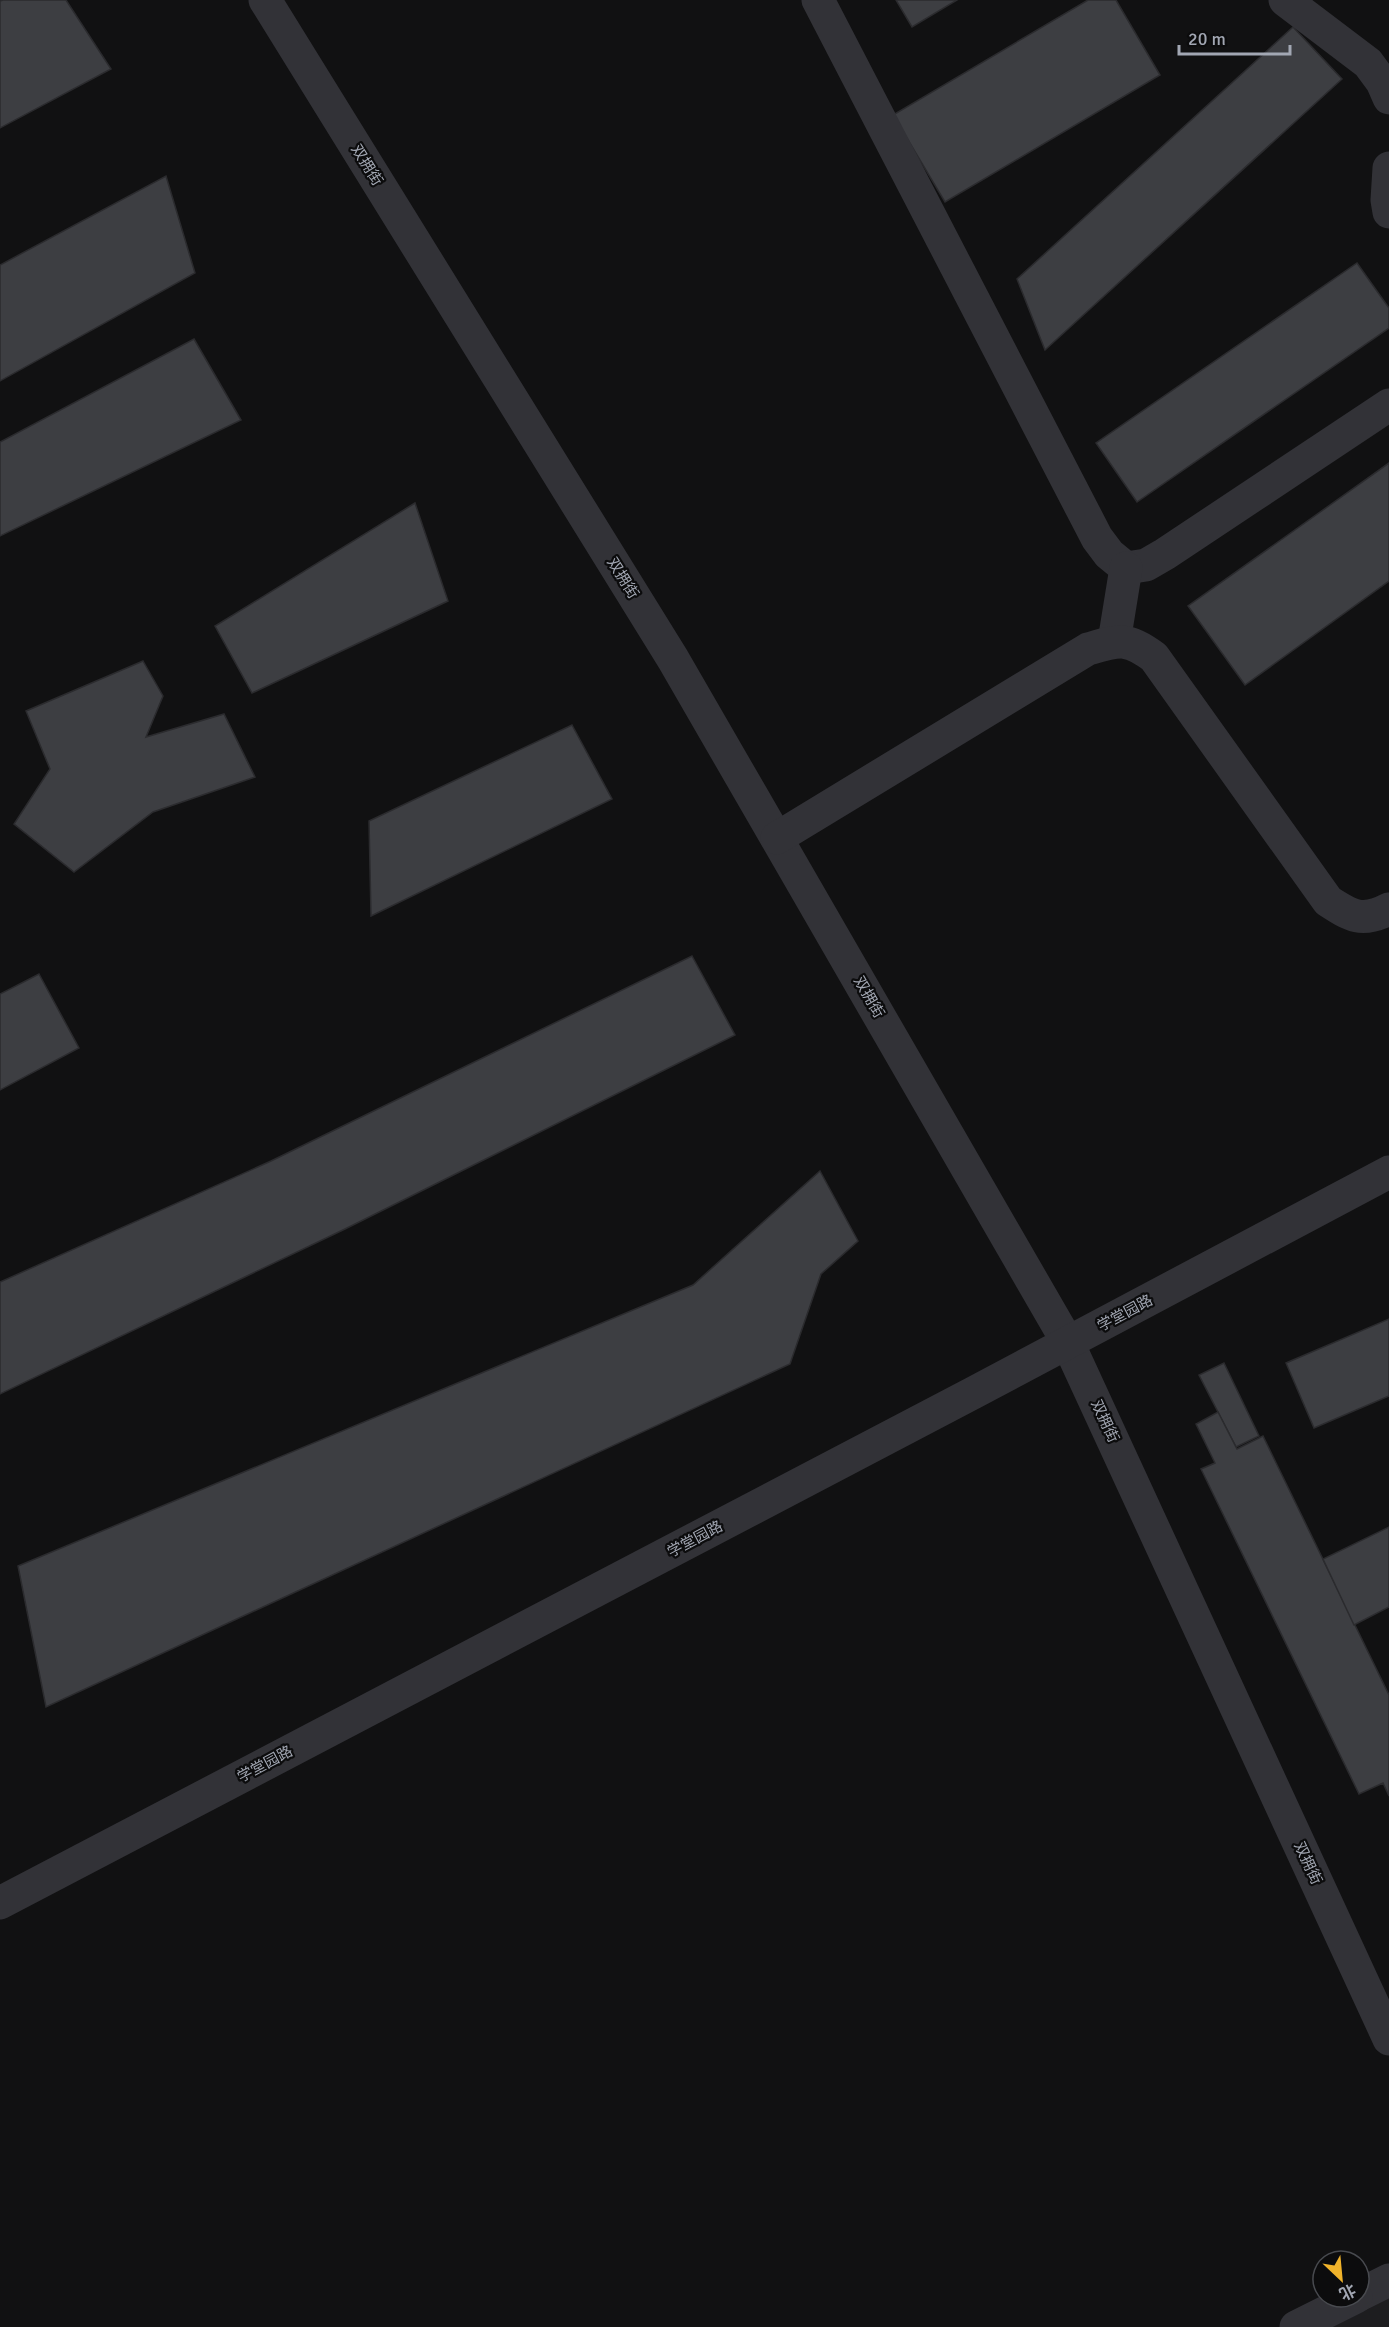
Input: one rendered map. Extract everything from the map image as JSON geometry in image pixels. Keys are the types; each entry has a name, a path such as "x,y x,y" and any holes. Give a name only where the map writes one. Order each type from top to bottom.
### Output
{"street":[{"name":"双拥街","path":"265,0 673,659 1068,1343 1389,2039"},
{"path":"818,0 1097,538 1109,554 1126,568 1146,565 1165,554 1389,405"},
{"path":"1285,0 1368,63 1382,82 1389,98"},
{"path":"1389,168 1387,200 1389,212"},
{"path":"1114,642 1126,568"},
{"path":"777,838 1088,650 1114,642 1135,643 1154,657 1328,901 1352,917 1379,914 1389,909"},
{"name":"学堂园路","path":"0,1903 1068,1343 1389,1172"},
{"path":"1371,2289 1389,2280"},
{"path":"1296,2327 1331,2309"}],"shaded area":[{"path":"1389,2280 1389,2327 1296,2327 1332,2309 1371,2309 1371,2289"}],"building":[{"path":"66,0 111,69 0,128 0,1"},
{"path":"896,0 957,0 912,27"},
{"path":"1088,0 1116,0 1160,75 945,202 893,115"},
{"path":"1293,27 1342,79 1045,350 1017,279"},
{"path":"166,176 195,273 0,381 0,265"},
{"path":"1357,263 1389,308 1389,328 1137,502 1096,443"},
{"path":"194,339 241,420 0,536 0,442"},
{"path":"1389,463 1389,581 1245,685 1188,606"},
{"path":"415,503 448,601 252,693 215,626"},
{"path":"143,661 163,696 146,737 224,714 255,777 153,812 74,872 14,824 50,769 26,711"},
{"path":"572,725 612,799 371,916 369,821"},
{"path":"692,956 735,1035 345,1229 0,1394 0,1282 271,1161"},
{"path":"39,974 79,1048 0,1090 0,994"},
{"path":"820,1171 858,1241 821,1274 790,1364 46,1707 18,1566 693,1285"},
{"path":"1389,1319 1389,1396 1314,1428 1286,1363"},
{"path":"1224,1363 1259,1436 1236,1447 1199,1375"},
{"path":"1218,1412 1237,1449 1263,1436 1389,1695 1389,1796 1383,1783 1359,1794 1201,1469 1215,1463 1196,1424"},
{"path":"1389,1527 1389,1607 1354,1625 1323,1559"}]}
